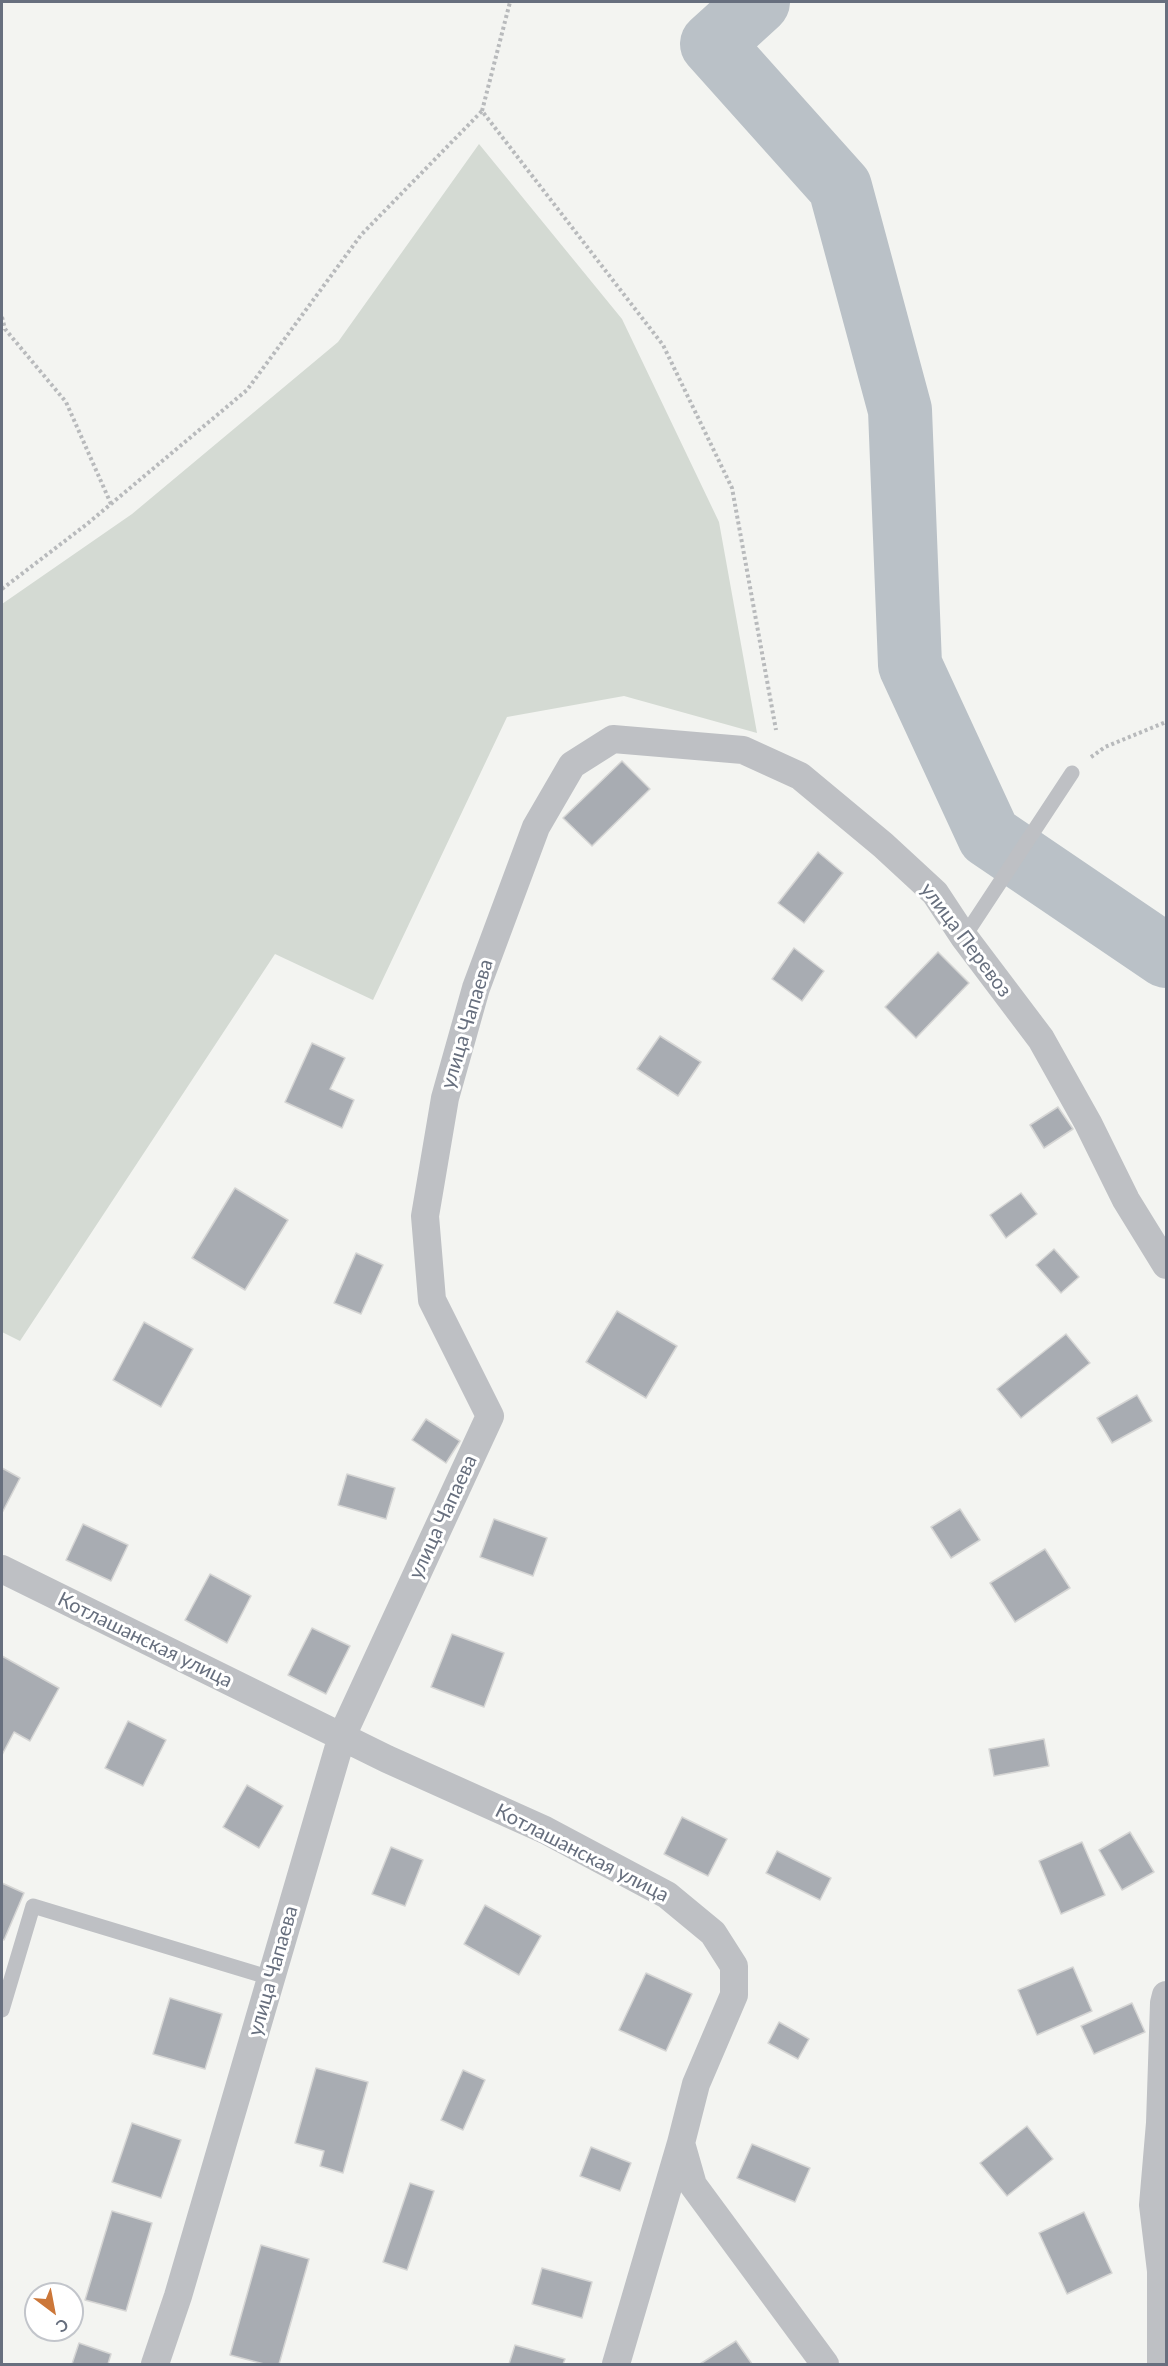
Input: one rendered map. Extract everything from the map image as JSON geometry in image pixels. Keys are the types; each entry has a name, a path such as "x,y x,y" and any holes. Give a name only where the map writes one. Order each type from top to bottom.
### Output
{"street":[{"name":"улица Чапаева","path":"155,2364 178,2296 342,1736 490,1416 432,1300 425,1216 446,1098 476,988 536,827 572,765 613,739 659,742"},
{"name":"улица Перевоз","path":"659,742 743,750 800,776 883,845 935,893 964,937 1041,1039 1088,1123 1126,1200 1167,1265"},
{"name":"Котлашанская улица","path":"2,1569 342,1736 545,1830 667,1895 713,1933 734,1966 734,1995 696,2084 616,2364"},
{"path":"1161,2364 1161,2271 1153,2205 1160,2123 1164,2003 1167,1995"},
{"path":"681,2142 693,2185 825,2364"}],"lane":[{"path":"964,937 1072,773"},
{"path":"2,2010 33,1905 271,1978"}],"path":[{"path":"2,589 111,504 247,390 361,236 482,111 510,2"},
{"path":"482,111 663,345 732,488 782,768"},
{"path":"2,316 5,329 66,402 111,504"},
{"path":"1072,773 1105,747 1167,722"}],"shaded area":[{"path":"479,144 622,319 719,522 757,733 624,696 507,717 373,1000 275,954 20,1341 2,1332 2,604 132,514 338,342"}],"building":[{"path":"622,761 650,789 592,846 563,818"},
{"path":"818,852 843,873 804,923 778,903"},
{"path":"794,948 824,971 802,1001 772,979"},
{"path":"938,952 969,983 916,1038 885,1007"},
{"path":"660,1036 701,1062 678,1096 637,1069"},
{"path":"312,1043 345,1058 330,1089 354,1100 342,1128 285,1102"},
{"path":"1058,1107 1073,1129 1044,1148 1030,1125"},
{"path":"235,1188 288,1220 245,1290 192,1258"},
{"path":"1021,1193 1037,1214 1006,1238 990,1215"},
{"path":"1054,1249 1079,1277 1061,1293 1036,1265"},
{"path":"356,1253 383,1265 361,1314 334,1303"},
{"path":"617,1311 677,1346 646,1398 586,1362"},
{"path":"144,1322 193,1349 161,1407 113,1380"},
{"path":"1066,1334 1090,1363 1021,1418 997,1389"},
{"path":"1137,1395 1152,1421 1112,1443 1097,1418"},
{"path":"426,1419 460,1441 446,1463 412,1440"},
{"path":"2,1468 20,1478 2,1513"},
{"path":"347,1474 395,1488 386,1519 338,1505"},
{"path":"960,1509 980,1540 951,1558 931,1527"},
{"path":"494,1519 547,1538 533,1576 480,1557"},
{"path":"83,1524 128,1545 111,1581 66,1560"},
{"path":"1045,1549 1070,1588 1015,1622 990,1583"},
{"path":"210,1574 251,1596 227,1643 185,1620"},
{"path":"312,1628 350,1646 326,1694 288,1675"},
{"path":"452,1634 504,1653 484,1707 431,1687"},
{"path":"2,1656 59,1688 30,1741 14,1732 2,1755"},
{"path":"128,1721 166,1740 143,1786 105,1768"},
{"path":"1044,1739 1049,1766 994,1776 989,1749"},
{"path":"247,1785 283,1806 259,1848 223,1827"},
{"path":"682,1817 727,1839 708,1876 664,1854"},
{"path":"1130,1832 1154,1872 1122,1890 1099,1850"},
{"path":"1082,1842 1105,1895 1061,1914 1039,1861"},
{"path":"391,1847 423,1860 405,1906 372,1894"},
{"path":"777,1851 831,1878 820,1900 766,1873"},
{"path":"2,1883 24,1893 4,1940 2,1939"},
{"path":"485,1905 541,1936 519,1975 464,1944"},
{"path":"1073,1967 1092,2011 1037,2035 1018,1990"},
{"path":"646,1973 692,1994 666,2051 619,2030"},
{"path":"170,1998 222,2014 205,2069 153,2054"},
{"path":"1132,2003 1145,2032 1094,2054 1081,2026"},
{"path":"779,2022 809,2039 798,2059 768,2043"},
{"path":"316,2068 368,2082 343,2173 320,2166 324,2151 295,2143"},
{"path":"463,2070 485,2080 463,2130 441,2120"},
{"path":"132,2123 181,2140 161,2198 112,2182"},
{"path":"1027,2126 1053,2159 1007,2196 980,2163"},
{"path":"752,2144 810,2168 795,2202 737,2178"},
{"path":"591,2147 631,2163 620,2191 580,2176"},
{"path":"410,2183 434,2191 407,2270 383,2262"},
{"path":"112,2211 152,2223 126,2311 85,2300"},
{"path":"1084,2212 1112,2273 1067,2294 1039,2233"},
{"path":"261,2245 309,2259 279,2364 264,2364 230,2355"},
{"path":"542,2268 592,2282 582,2318 532,2304"},
{"path":"736,2341 752,2364 700,2364"},
{"path":"79,2343 111,2354 108,2364 72,2364"},
{"path":"515,2345 565,2359 563,2364 509,2364"}],"waterway":[{"path":"758,2 712,44 840,187 900,410 910,665 989,836 1166,956"}]}
